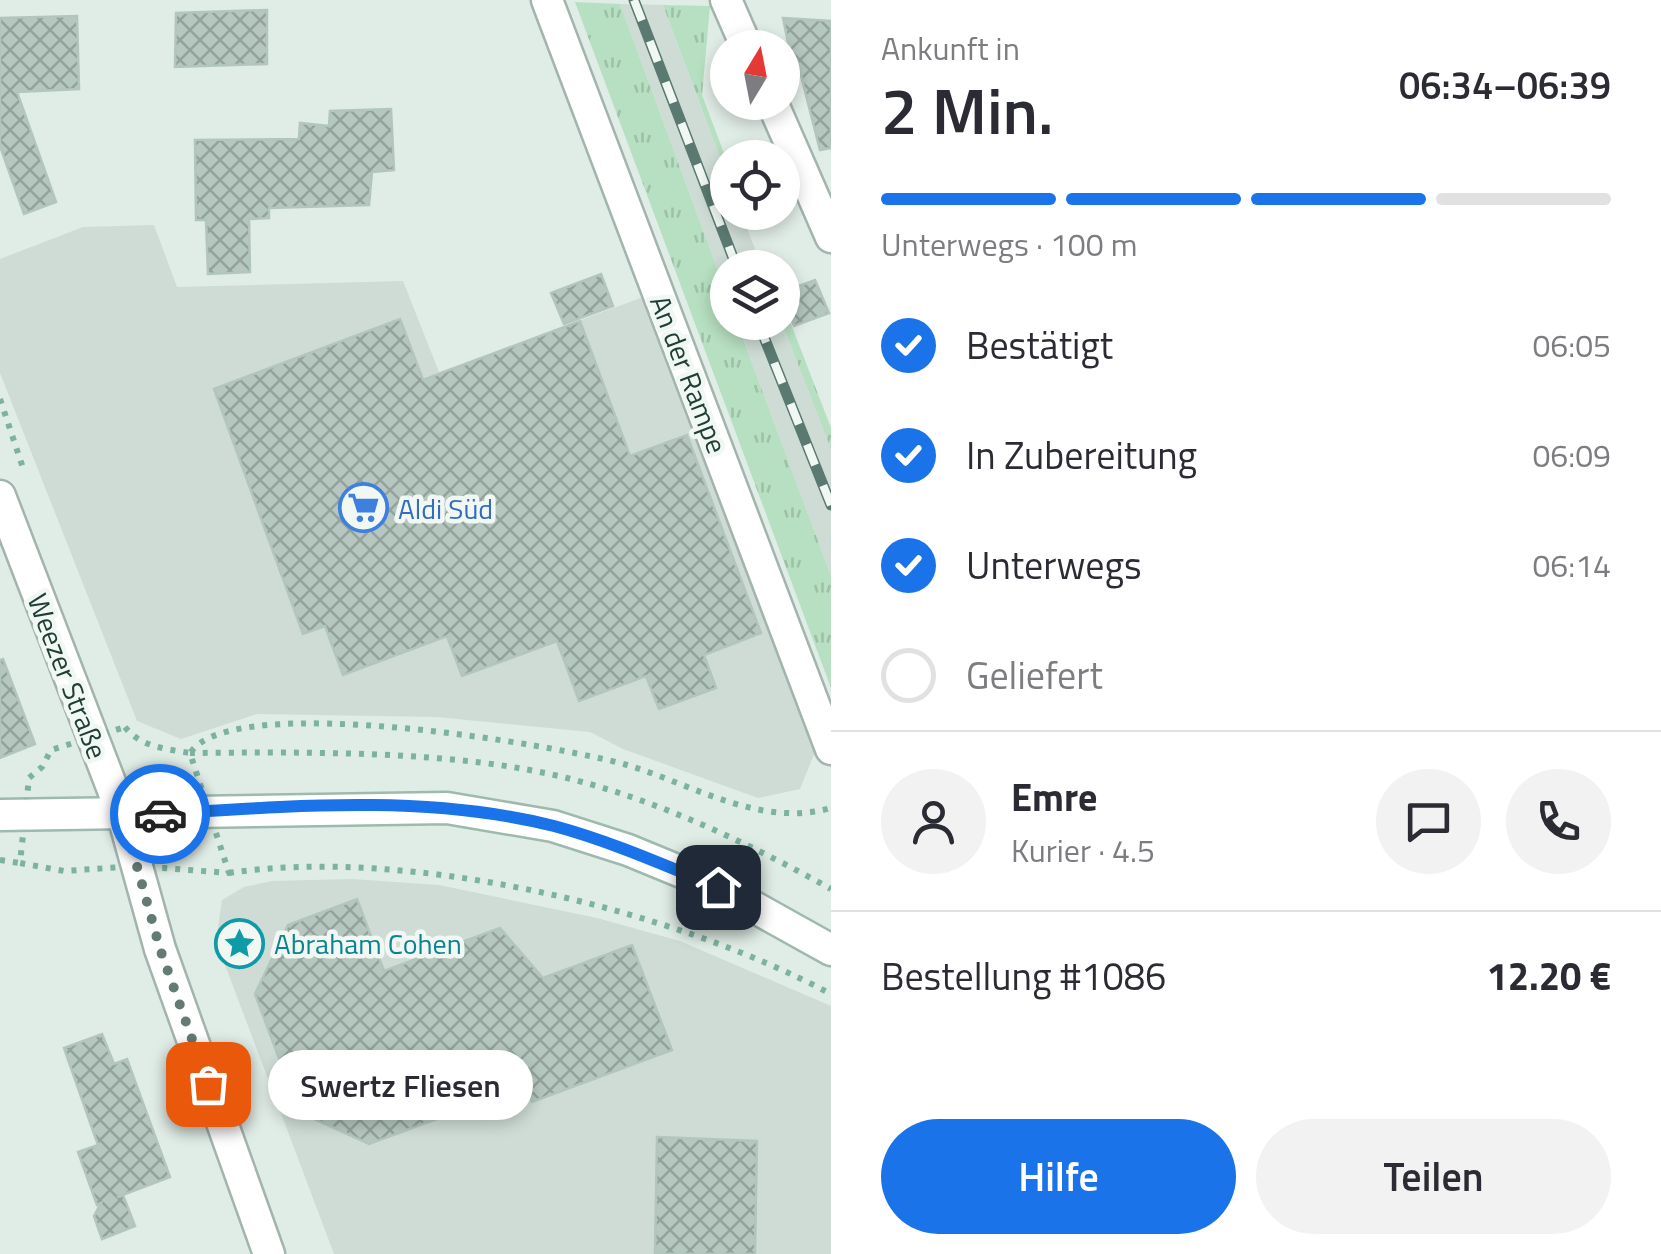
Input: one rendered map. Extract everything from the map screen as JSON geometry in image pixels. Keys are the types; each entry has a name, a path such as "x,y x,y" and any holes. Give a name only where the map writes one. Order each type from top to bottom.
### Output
{"street":[{"name":"An der Rampe","path":"547,0 831,749"},
{"path":"726,0 739,30"},
{"path":"780,120 831,237"},
{"name":"Weezer Straße","path":"0,496 123,816 160,949 269,1254"},
{"path":"0,814 123,816 227,809 447,808 553,826 718,887 831,950"}],"path":[{"path":"300,754 190,753 199,740 246,726 359,724 552,747 628,766 779,815 831,808"},
{"path":"0,860 20,863"},
{"path":"229,872 272,866 381,870 576,902 686,932 831,994"},
{"path":"804,874 831,890"}],"shaded area":[{"path":"620,4 663,5 714,140 710,140 710,230 748,230 755,250 710,250"},
{"path":"154,225 177,287 403,281 439,372 646,296 815,752 800,789 758,798 623,749 590,732 437,717 257,714 181,739 137,721 0,373 0,259 83,227"},
{"path":"743,340 789,340 831,449 831,576"},
{"path":"352,879 439,885 597,918 680,941 831,1006 831,1254 334,1254 216,941 222,900 244,887 272,881"}],"green space":[{"path":"575,2 620,4 710,250 710,340 743,340 831,576 831,688"},
{"path":"663,5 710,6 702,95 719,140 714,140"},
{"path":"789,340 797,340 831,428 831,449"}],"building":[{"path":"267,10 267,64 175,67 176,13"},
{"path":"77,16 79,89 17,92 56,202 24,214 0,146 0,18"},
{"path":"783,18 831,21 831,148 820,150 800,72 800,30 785,30"},
{"path":"391,109 394,170 372,172 369,205 269,208 269,218 249,219 250,272 208,274 206,220 196,220 195,140 299,139 300,123 329,126 330,111"},
{"path":"601,274 613,306 564,324 551,293"},
{"path":"815,280 829,313 800,324 800,285"},
{"path":"400,319 423,380 580,321 630,456 687,435 761,633 704,655 716,688 659,709 646,676 579,701 557,641 462,676 447,636 343,675 325,626 303,634 214,389"},
{"path":"3,659 35,744 0,758 0,660"},
{"path":"357,899 384,971 500,928 543,978 632,945 672,1050 532,1102 530,1097 484,1115 480,1103 369,1144 299,1112 255,994 288,925"},
{"path":"102,1034 114,1064 127,1059 170,1177 117,1197 123,1195 135,1226 102,1239 94,1216 101,1203 97,1205 78,1152 98,1145 64,1048"},
{"path":"657,1137 757,1141 755,1254 655,1254"}],"railway":[{"path":"634,0 730,250"},
{"path":"765,340 831,505"}],"way so far":[{"path":"160,814 123,816 160,949 208,1084"}],"place":[{"name":"Aldi Süd","path":"363,508"},
{"name":"Abraham Cohen","path":"239,943"},
{"name":"Swertz Fliesen","path":"208,1084"}],"route":[{"path":"160,814 333,806 447,808 553,826 628,850 718,887"}]}
